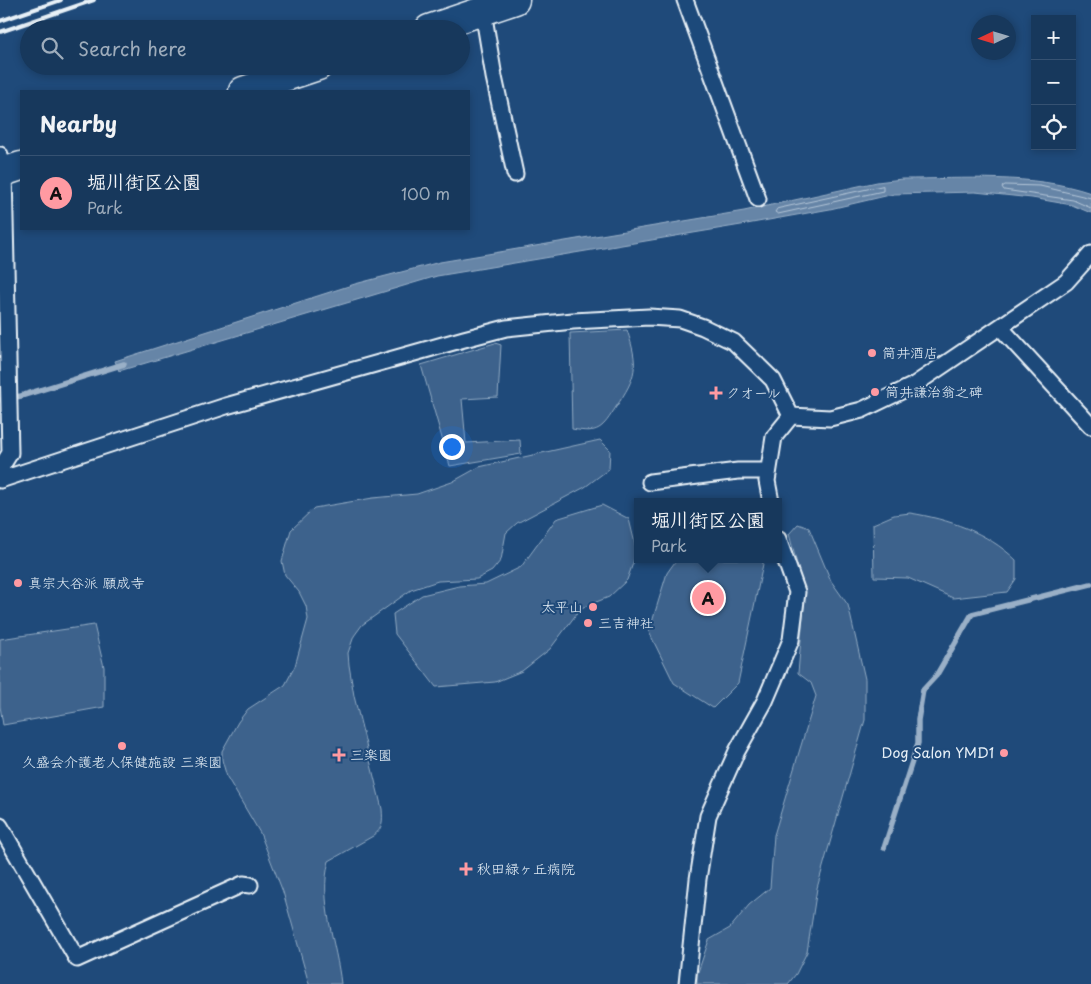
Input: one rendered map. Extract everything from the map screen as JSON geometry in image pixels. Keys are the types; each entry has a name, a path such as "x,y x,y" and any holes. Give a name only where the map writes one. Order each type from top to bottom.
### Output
{"highway":[{"path":"456,20 515,0"},
{"path":"247,90 291,75"}],"street":[{"path":"685,0 758,199"},
{"path":"483,11 494,77 515,174"},
{"path":"0,468 10,452 4,211 6,167"},
{"path":"791,416 830,418 862,410 914,385 1066,282 1091,254"},
{"path":"0,480 226,406 464,339 506,328 573,321 649,317 680,319 703,326 734,342 773,380 791,416"},
{"path":"1000,327 1091,426"},
{"path":"770,498 767,481 774,437 791,416"},
{"path":"650,482 738,471 768,471"},
{"path":"687,984 698,879 708,816 737,751 765,701 791,640 797,592 782,550"},
{"path":"0,826 77,959 244,884 250,885"}],"shaded area":[{"path":"627,330 633,353 634,370 632,379 623,396 607,420 599,428 588,431 572,429 570,333"},
{"path":"495,343 501,345 498,397 462,399 466,443 520,440 521,454 450,466 421,365"},
{"path":"600,440 610,450 609,469 585,487 517,523 506,533 501,560 492,571 477,579 438,581 411,590 362,625 354,636 348,653 349,665 354,696 382,809 382,821 381,828 373,836 329,861 326,876 327,907 341,984 309,984 283,892 260,833 227,777 222,760 222,751 238,722 248,709 285,685 295,666 308,619 306,606 299,592 285,575 282,561 291,530 314,508 373,498 417,494 452,482 479,467"},
{"path":"602,505 629,519 634,540 634,560 627,580 609,597 581,608 550,649 522,671 495,682 436,687 395,634 393,614 422,595 459,586 486,584 521,567 556,519"},
{"path":"910,513 939,519 966,528 980,534 1005,550 1016,560 1016,579 1007,592 953,598 908,578 874,577 873,524 894,515"},
{"path":"798,524 809,528 831,581 848,605 865,679 865,720 817,888 807,952 796,974 788,984 697,984 697,975 709,940 730,928 749,905 770,888 774,835 816,696 811,683 798,673 805,594 789,534"},
{"path":"674,563 763,563 738,683 713,708 674,683 649,632 667,573"},
{"path":"94,625 104,667 104,707 3,725 0,706 0,639"}],"water":[{"path":"998,178 1045,182 1091,193 1091,213 1072,205 1032,198 975,192 894,194 830,209 741,225 437,276 119,371 115,361 355,284 440,262 744,211 877,182 902,179"}],"waterway":[{"path":"0,400 21,396 124,364"},
{"path":"884,848 918,743 918,720 923,690 936,676 972,614 1091,584"}],"railway":[{"path":"0,21 61,0"},
{"path":"35,20 94,0"},
{"path":"0,32 20,25"}],"place":[{"name":"筒井酒店","path":"872,353"},
{"name":"筒井謙治翁之碑","path":"875,392"},
{"name":"クオール","path":"716,393"},
{"name":"真宗大谷派 願成寺","path":"18,583"},
{"name":"堀川街区公園","path":"708,598"},
{"name":"太平山","path":"593,607"},
{"name":"三吉神社","path":"588,623"},
{"name":"久盛会介護老人保健施設 三楽園","path":"122,746"},
{"name":"Dog Salon YMD1","path":"1004,753"},
{"name":"三楽園","path":"339,755"},
{"name":"秋田緑ヶ丘病院","path":"466,869"}]}
